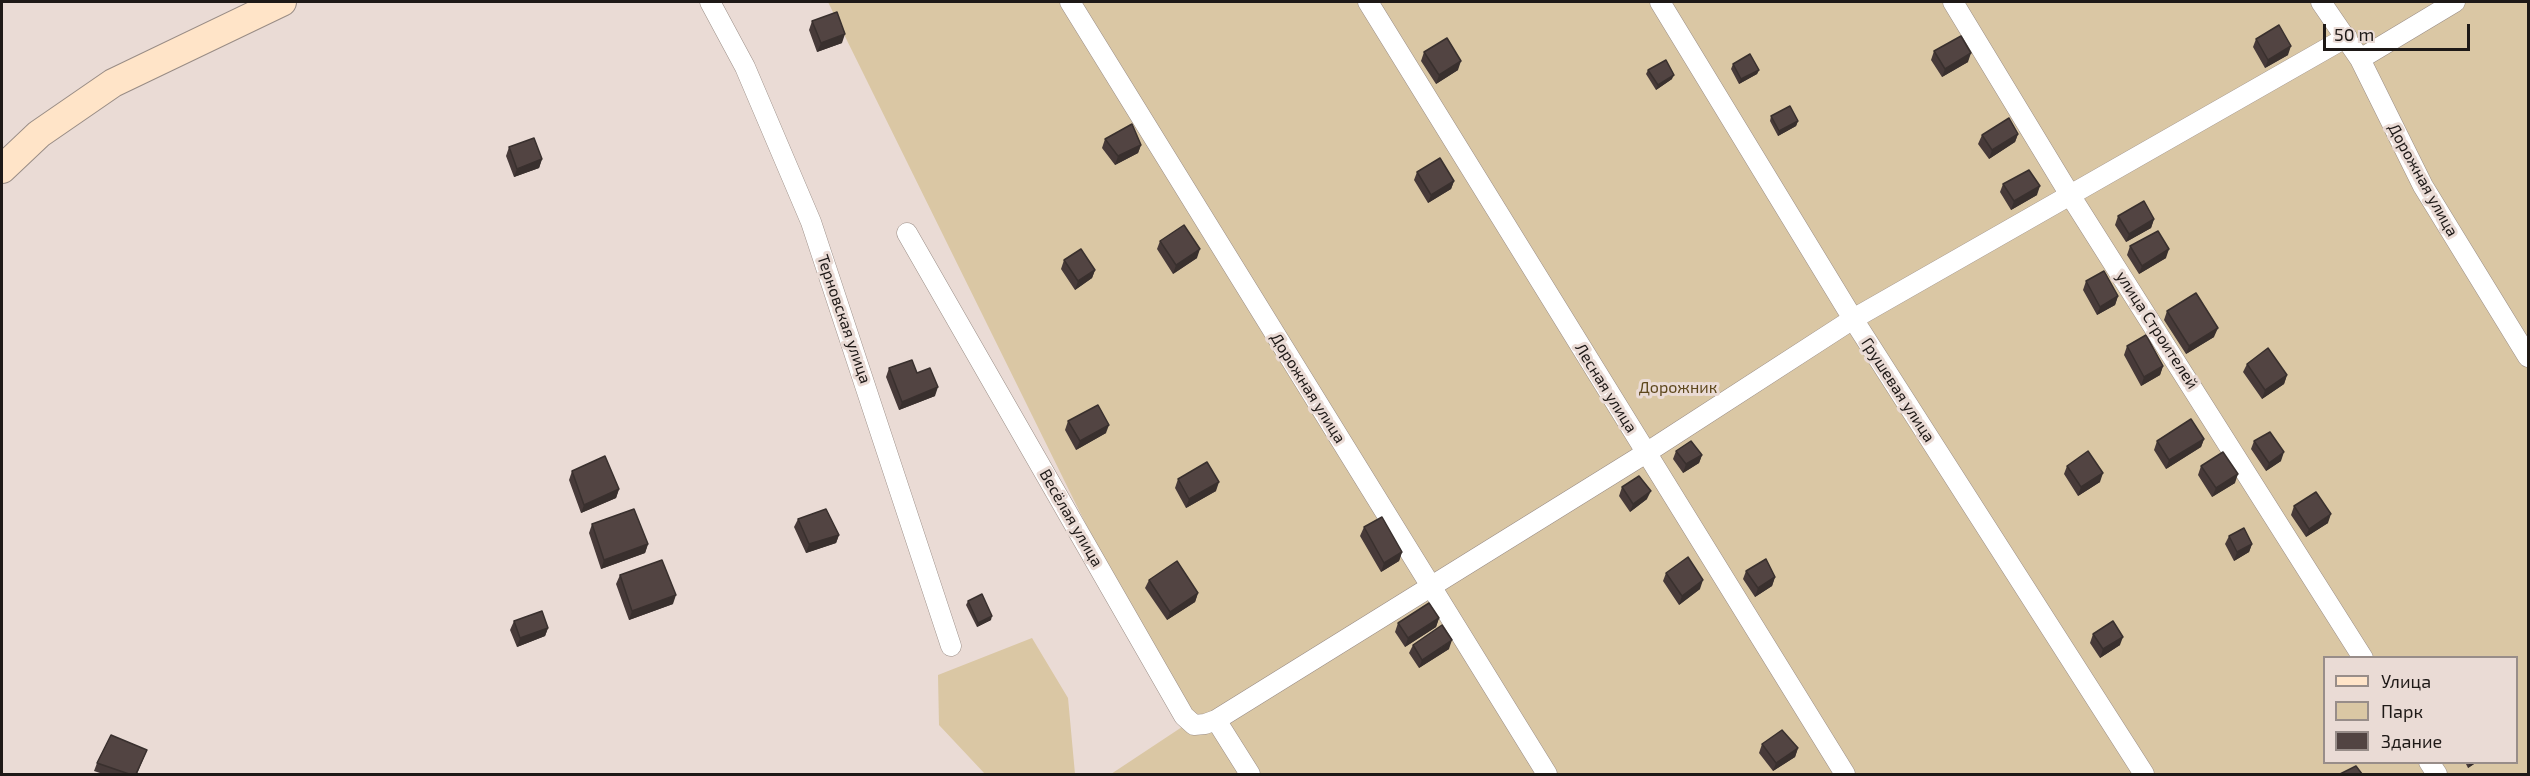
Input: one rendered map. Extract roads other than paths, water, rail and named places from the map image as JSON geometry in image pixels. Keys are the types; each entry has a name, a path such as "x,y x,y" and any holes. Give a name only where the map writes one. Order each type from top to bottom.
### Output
{"street":[{"path":"2,169 39,134 113,83 282,2"},
{"name":"Терновская улица","path":"710,2 745,67 811,222 951,646"},
{"name":"Дорожная улица","path":"1070,2 1547,774"},
{"name":"Лесная улица","path":"1368,2 1845,774"},
{"name":"Грушевая улица","path":"1660,2 1853,319 2144,774"},
{"name":"улица Строителей","path":"1953,2 2070,195 2362,656"},
{"name":"Дорожная улица","path":"2321,2 2360,59 2422,186 2529,357"},
{"path":"2360,59 2455,2"},
{"path":"1250,774 1216,720 1430,585 1646,453 1853,319 2347,37"},
{"name":"Весёлая улица","path":"907,233 1184,716 1194,725 1216,720"}],"park label":[{"name":"Дорожник","path":"1678,388"}]}
